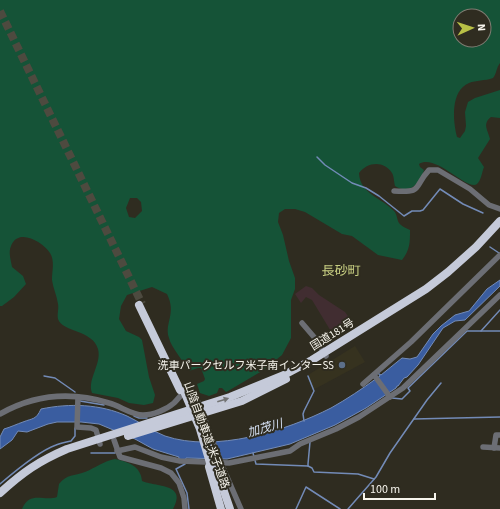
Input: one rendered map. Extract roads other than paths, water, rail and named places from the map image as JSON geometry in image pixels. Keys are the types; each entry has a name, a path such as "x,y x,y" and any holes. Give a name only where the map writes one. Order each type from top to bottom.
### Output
{"highway":[{"name":"国道181号","path":"0,492 19,475 44,459 67,449 115,438 201,410 242,401 284,381 426,289 465,257 500,221"},
{"name":"国道181号","path":"325,354 442,284 476,254 500,229"},
{"name":"山陰自動車道;米子道路","path":"141,305 200,429 212,466 223,509"},
{"name":"山陰自動車道;米子道路","path":"181,389 212,466"},
{"name":"国道181号","path":"0,499 15,485 42,466 99,442"},
{"path":"212,466 230,509"}],"street":[{"path":"394,191 405,192 415,190 429,170 434,169 470,189 489,205 500,209"},
{"path":"363,384 376,377 500,255"},
{"path":"117,451 135,447 169,459 188,462 229,463 267,454 283,453 336,429 378,405 389,396 403,388 500,296"},
{"path":"302,323 314,337 325,354"},
{"path":"376,377 389,396"},
{"path":"0,414 10,408 37,398 55,396 110,403 142,415 152,414 163,410 184,392 190,391 195,396 241,509"},
{"path":"78,398 77,427 96,430 99,442"},
{"path":"483,447 497,448 496,435 500,435"},
{"path":"115,438 117,451 120,457 161,468 171,473 179,483 184,498 185,509"}],"water":[{"path":"500,280 500,286 465,320 455,321 443,328 418,365 396,388 366,408 335,425 290,444 227,459 186,458 185,462 178,460 179,457 153,449 135,439 99,424 57,422 27,432 18,431 12,440 0,449 0,437 4,429 34,418 41,409 74,405 96,407 117,412 155,432 185,441 228,441 250,437 293,424 313,417 343,401 380,376 378,373 381,375 402,358 410,359 417,357 433,334 441,326 455,315 469,311 487,289"}],"waterway":[{"path":"317,157 325,165 352,183 366,188 379,196 404,216 412,211 423,210 440,189 463,204 483,213"},
{"path":"490,247 499,253"},
{"path":"481,331 500,310"},
{"path":"392,398 402,399 410,391 408,388 467,331 500,331"},
{"path":"44,376 55,378 75,392"},
{"path":"304,421 303,414 314,391 308,376"},
{"path":"348,509 376,477 390,453 427,400 441,383"},
{"path":"80,401 104,405"},
{"path":"134,416 139,418 147,418"},
{"path":"414,419 500,417"},
{"path":"0,484 42,452 56,445 71,441 75,436 75,428"},
{"path":"310,442 308,466 312,468 314,472 358,474 374,479"},
{"path":"91,453 115,453"},
{"path":"253,453 256,464 308,466"},
{"path":"185,462 185,464 176,469 187,493 189,509"},
{"path":"296,509 306,487 340,509"}],"tunnel":[{"path":"0,11 142,304"}],"place":[{"name":"洗車パークセルフ米子南インターSS","path":"342,365"}],"district":[{"name":"長砂町","path":"341,270"}],"water label":[{"name":"加茂川","path":"265,428"}]}
